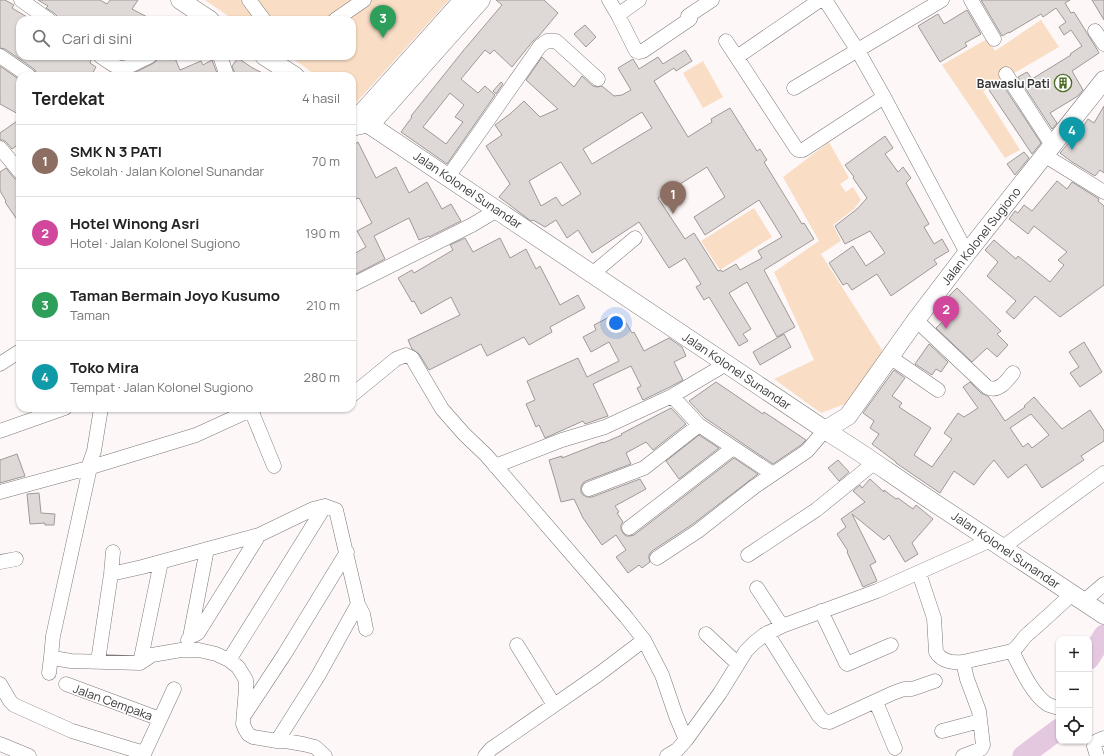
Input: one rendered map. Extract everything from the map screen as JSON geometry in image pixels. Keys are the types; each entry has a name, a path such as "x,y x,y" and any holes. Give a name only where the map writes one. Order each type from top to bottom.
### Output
{"main road":[{"path":"180,0 204,16"},
{"path":"357,122 464,0"},
{"path":"357,122 480,0"},
{"path":"274,60 290,72"},
{"name":"Jalan Kolonel Sugiono","path":"825,430 848,416 916,320 967,253 1104,80"},
{"name":"Jalan Kolonel Sunandar","path":"357,122 448,177 1104,615"},
{"path":"848,416 848,444"}],"street":[{"path":"21,0 43,16"},
{"path":"249,0 261,16"},
{"path":"341,16 364,0"},
{"path":"609,0 636,51 639,52 690,19 688,16 712,0"},
{"path":"618,15 639,0"},
{"path":"737,57 820,0"},
{"path":"825,0 858,51 884,97 967,253"},
{"path":"794,88 942,0"},
{"path":"971,0 994,39"},
{"path":"1095,31 1104,44"},
{"path":"448,177 540,46 547,40 556,40 598,79"},
{"path":"726,41 798,150 803,150 884,97"},
{"path":"0,56 23,72"},
{"path":"106,60 119,68 124,68 141,60"},
{"path":"221,60 226,72"},
{"path":"1006,74 1048,150 1104,192"},
{"path":"0,148 16,167"},
{"path":"356,283 472,225 497,210"},
{"path":"592,274 635,238"},
{"path":"916,320 987,387 991,389 1002,385 1013,373"},
{"path":"0,364 16,354"},
{"path":"356,392 396,359 406,355 412,358 442,409 464,434 486,455 626,617 644,640 662,675 686,740"},
{"path":"890,357 938,390"},
{"path":"495,466 562,440 605,427 672,396 726,364"},
{"path":"672,396 699,425 773,474"},
{"path":"0,431 54,412"},
{"path":"49,673 53,636 89,472 88,468 94,451 100,412"},
{"path":"0,492 88,468 196,435 246,412"},
{"path":"254,412 274,466"},
{"path":"589,489 644,468 699,425"},
{"path":"657,558 698,531 754,487 807,451 825,430"},
{"path":"629,528 733,448"},
{"path":"748,555 816,510 874,462"},
{"path":"667,756 677,750 686,740 720,693 746,651 767,633 821,611 878,591 919,573 997,543 1052,510 1104,473"},
{"path":"229,660 325,506"},
{"path":"111,574 259,535 313,509 325,506 336,510 358,604 363,614 366,629"},
{"path":"181,650 190,638 198,633 259,535"},
{"path":"190,638 207,549"},
{"path":"98,661 113,552"},
{"path":"244,716 284,655 347,552"},
{"path":"0,562 16,559"},
{"path":"140,663 161,562"},
{"path":"919,573 934,618 936,652 945,660 963,662 1012,651 1017,648 1035,628 1078,598 1104,584"},
{"path":"757,588 782,626"},
{"path":"277,741 318,676 358,604"},
{"path":"821,611 847,664 891,646"},
{"path":"767,633 824,721 830,722 904,689 912,689 934,681"},
{"path":"706,634 738,664"},
{"path":"485,756 491,748 599,674 644,640"},
{"path":"517,645 554,705"},
{"path":"51,657 71,661 140,663 152,655 181,650 199,650 216,654 229,660 238,667 246,680 243,724 248,734 253,737 315,747 325,756"},
{"path":"1012,651 1035,692 1045,702 1056,707"},
{"path":"963,662 967,679 979,711 983,745 981,750 963,756"},
{"path":"0,684 10,702 14,705 72,730 144,755 174,689"},
{"name":"Jalan Cempaka","path":"66,684 160,719"},
{"path":"876,702 895,748"},
{"path":"942,731 980,721"},
{"path":"1097,756 1094,746 1097,741 1104,738"},
{"path":"0,744 29,756"}],"shaded area":[{"path":"205,0 449,0 356,103 356,72 311,72 295,60 356,60 356,16 228,16"},
{"path":"1041,20 1059,47 983,91 1020,150 1005,158 942,65 987,39 995,51"},
{"path":"703,61 723,97 703,108 683,73"},
{"path":"829,142 849,178 840,184 846,192 853,187 861,200 854,209 833,225 841,241 821,254 884,353 845,404 821,413 774,379 814,360 774,272 819,241 783,177"},
{"path":"754,208 772,237 720,270 701,241"}],"building":[{"path":"0,0 5,0 14,5 12,8 25,16 16,16 16,57 5,49 0,48"},
{"path":"38,0 100,0 107,4 110,0 138,0 132,9 145,16 57,16 46,8 48,6"},
{"path":"496,0 544,0 558,13 512,67 494,50 490,54 485,50 461,79 478,93 485,86 495,95 447,164 401,132 412,117 411,116 502,5","holes":["450,93 464,105 455,117 463,122 446,144 423,127"]},
{"path":"981,0 1070,0 1065,3 1071,13 1074,12 1099,53 1072,71 1083,90 1078,96 1050,113 1057,123 1052,129 1018,77 1027,72 1032,79 1071,55 1070,54 1082,46 1071,30 1064,35 1059,27 1066,22 1056,8 1043,17 1041,14 1002,36"},
{"path":"1092,0 1104,0 1104,20"},
{"path":"967,10 981,34 965,43 967,46 940,62 918,26 938,14 944,24"},
{"path":"585,25 596,37 586,47 574,34"},
{"path":"685,50 692,61 676,71 674,68 654,81 688,137 712,122 711,119 730,108 757,151 760,149 767,160 764,162 802,224 804,223 814,239 764,270 795,327 777,337 747,282 729,293 751,329 743,334 748,341 739,346 709,297 704,300 696,287 701,284 685,258 669,268 639,222 592,253 578,230 567,238 556,220 545,227 533,220 531,221 499,197 510,184 486,146 502,135 495,125 524,101 540,117 558,109 526,80 542,57 574,87 582,76 593,86 602,86 614,96 622,95 631,90 618,68 633,59 639,69 658,57 663,64","holes":["642,112 652,128 592,164 583,149","561,162 581,194 562,206 556,197 541,206 529,181","707,167 725,197 694,217 705,235 759,200 782,237 758,251 762,258 740,270 736,264 722,272 721,270 718,271 694,233 685,239 658,198"]},
{"path":"21,60 91,60 90,63 96,67 93,72 36,72"},
{"path":"157,60 176,60 180,70 201,61 203,65 212,60 217,72 136,72"},
{"path":"236,60 241,60 260,72 234,72 232,66"},
{"path":"0,66 16,77 16,113 0,104"},
{"path":"501,82 503,84 496,94 493,91"},
{"path":"1001,82 1041,143 1032,154 989,90"},
{"path":"1104,106 1104,173 1100,170 1095,176 1060,153 1072,139 1074,140 1088,119 1094,123"},
{"path":"16,122 16,146 12,149 6,142 0,140 0,133"},
{"path":"885,136 893,148 885,154 898,172 903,167 911,178 906,183 929,224 924,227 934,244 942,239 949,251 934,260 937,264 891,296 877,274 852,290 847,283 843,285 829,263 853,246 866,266 885,253 870,231 845,244 835,226 857,209 867,198 845,165"},
{"path":"358,142 376,178 396,167 409,193 427,182 442,209 451,204 461,221 429,237 419,240 409,218 403,221 374,236 385,259 356,274 356,253 366,247 357,231 372,223 359,198 356,199 356,143"},
{"path":"1024,152 1029,158 1015,175 1007,164"},
{"path":"6,168 16,179 16,218 5,202 6,201 0,191 0,172"},
{"path":"1057,181 1067,189 1072,182 1099,199 1098,201 1104,206 1104,285 1060,317 1035,296 1014,319 1006,312 1016,301 987,276 998,262 985,250 994,240 1016,259 1018,256 1050,282 1064,265 1058,260 1067,252 1034,226 1028,234 1009,219 1015,211 1018,213 1024,205 1032,211"},
{"path":"465,238 473,252 500,238 510,258 526,249 536,269 540,266 560,305 578,295 585,308 550,327 552,332 529,345 524,337 487,356 481,344 429,370 419,354 412,349 408,340 460,315 451,297 421,314 398,278 412,270 414,273 453,250 450,245"},
{"path":"957,288 1001,331 997,334 1008,345 997,357 987,348 972,362 936,328 952,313 942,303"},
{"path":"615,314 617,319 622,316 632,333 634,332 644,351 669,338 682,347 686,356 674,362 683,380 643,400 637,388 641,386 631,366 593,384 608,416 585,424 583,421 545,438 539,425 536,427 526,404 535,400 527,381 578,358 587,377 619,361 609,342 591,352 583,337 596,330 594,325"},
{"path":"784,334 791,347 760,365 753,352"},
{"path":"1084,342 1102,372 1080,387 1070,373 1079,367 1069,352"},
{"path":"929,344 948,362 941,372 936,369 932,375 915,364"},
{"path":"894,370 905,378 892,396 902,403 899,407 931,428 914,455 932,467 952,439 944,433 958,413 964,417 978,408 963,387 970,382 981,393 988,396 1005,421 1025,407 1024,406 1034,397 1062,429 1090,410 1104,431 1104,441 1081,456 1084,460 1042,488 1026,464 1008,478 994,460 974,485 954,471 940,493 896,463 872,444 879,434 870,428 874,421 863,413","holes":["1031,414 1049,435 1032,448 1028,443 1023,447 1010,428"]},
{"path":"716,382 763,414 764,412 806,440 773,464 705,418 689,401"},
{"path":"671,408 686,424 653,450 646,442 626,453 631,464 586,481 581,487 581,492 583,495 592,497 640,479 646,489 615,506 619,512 617,513 623,522 621,529 626,536 634,535 734,458 758,474 693,524 652,551 649,555 650,562 642,568 639,565 628,573 616,557 626,550 616,535 602,545 583,518 574,499 561,502 549,460 562,456 562,458 622,435 621,434"},
{"path":"699,435 719,448 679,479 666,461"},
{"path":"17,454 25,476 0,483 0,460"},
{"path":"838,460 849,472 839,481 828,468"},
{"path":"870,479 884,492 884,490 913,509 916,505 933,519 912,543 918,554 905,562 889,535 884,540 852,514 876,562 870,565 877,581 863,587 847,552 848,551 837,534 846,527 841,519 865,502 853,491 860,485 862,488"},
{"path":"39,493 41,513 55,514 54,525 45,525 45,523 30,524 27,494"}],"waterway":[{"path":"1092,654 1104,635"},
{"path":"1023,756 1056,731"}],"place":[{"name":"Taman Bermain Joyo Kusumo","path":"383,38"},
{"name":"Bawaslu Pati","path":"1063,83"},
{"name":"Toko Mira","path":"1072,150"},
{"name":"SMK N 3 PATI","path":"673,214"},
{"name":"Hotel Winong Asri","path":"946,329"}]}
